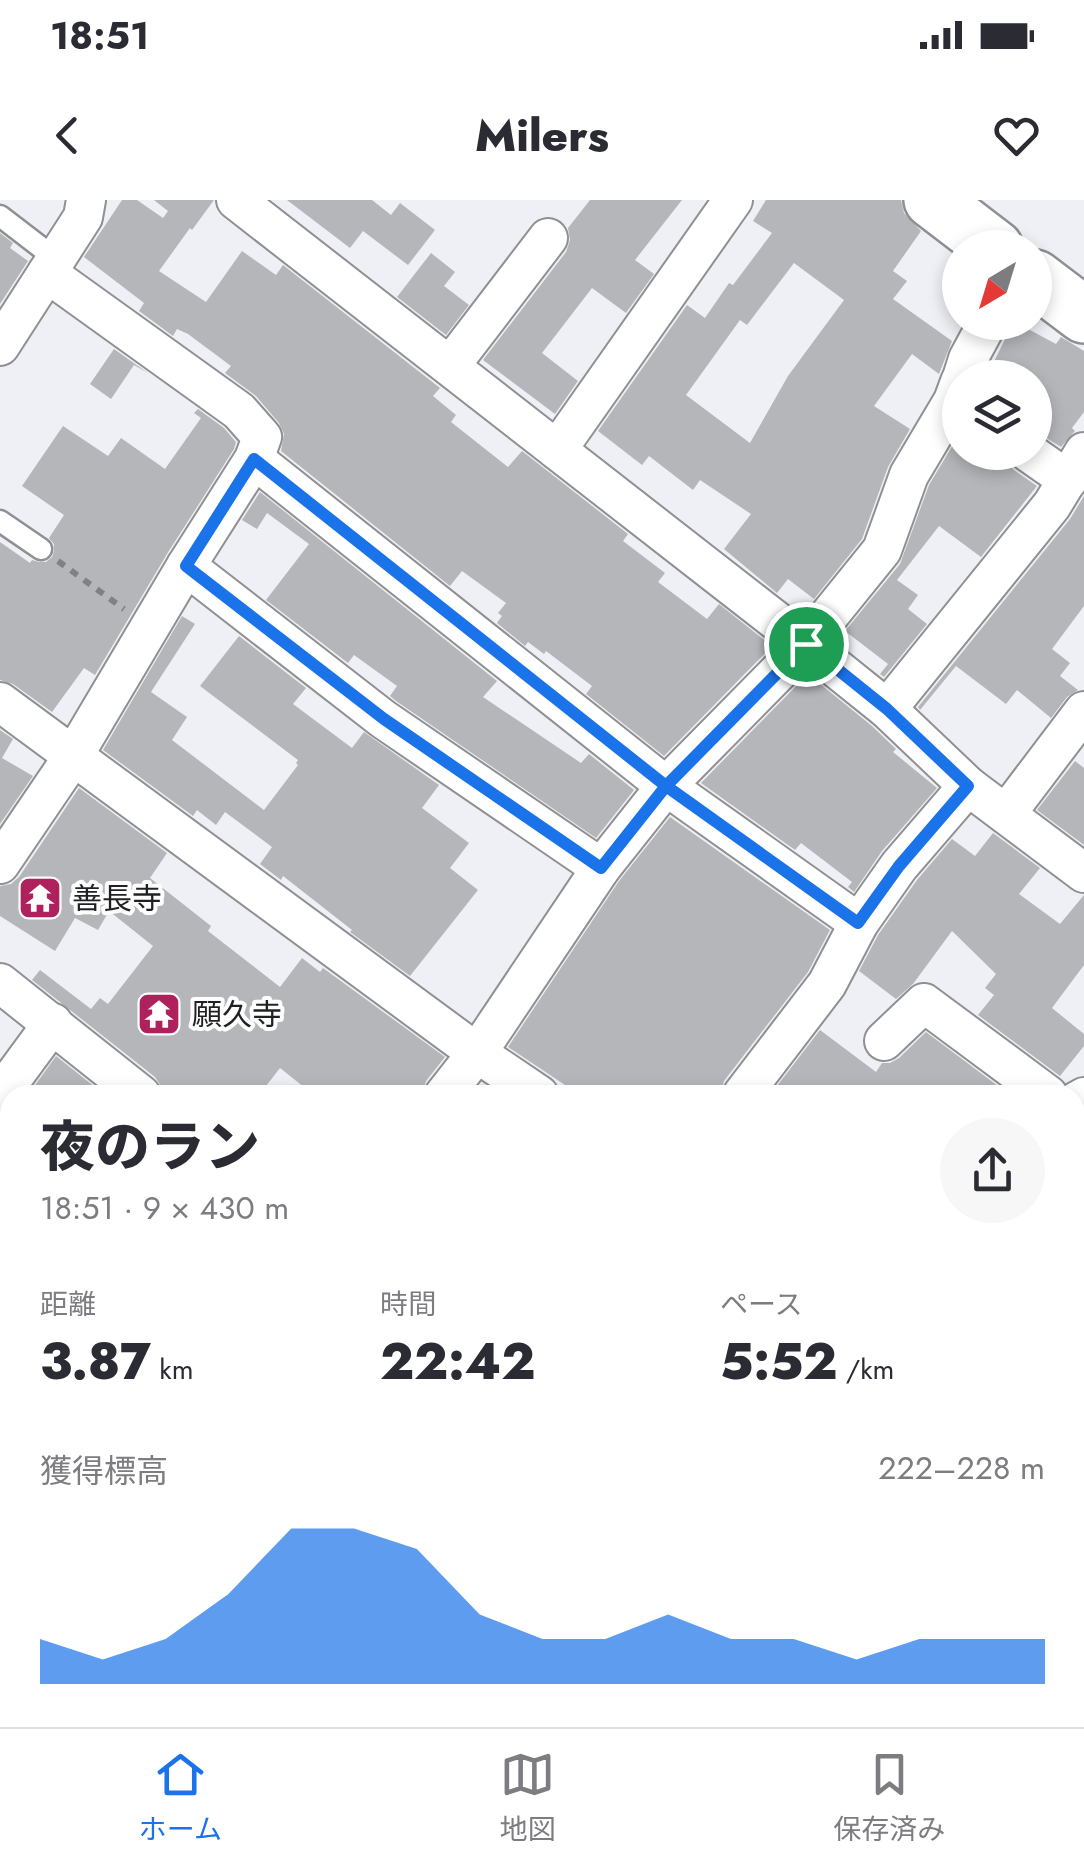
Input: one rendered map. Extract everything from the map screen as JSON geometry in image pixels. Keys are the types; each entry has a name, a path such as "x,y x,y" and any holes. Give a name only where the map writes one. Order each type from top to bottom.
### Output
{"main road":[{"path":"945,204 974,230"},
{"path":"1052,291 1084,316"}],"street":[{"path":"0,346 83,218 86,200"},
{"path":"236,200 806,644 887,709 968,786 1084,873"},
{"path":"557,450 733,200"},
{"path":"450,366 548,238"},
{"path":"0,864 74,755 254,459 262,437 239,412 52,266"},
{"path":"452,1085 601,868 666,786 806,644 882,550 909,474 942,420"},
{"path":"254,459 666,786 858,923"},
{"path":"887,709 1052,505 1076,466"},
{"path":"186,566 384,719 601,868"},
{"path":"0,702 525,1085"},
{"path":"1006,814 1084,710"},
{"path":"750,1085 827,984 858,923 899,866 968,786"},
{"path":"0,983 128,1085"},
{"path":"884,1042 924,1003 1035,1085"},
{"path":"7,1085 53,1024"}],"lane":[{"path":"0,216 52,266"},
{"path":"0,520 41,549"}],"path":[{"path":"41,549 150,628"}],"building":[{"path":"122,200 137,200 163,218 168,211 154,200 214,200 159,271 206,302 242,251 276,275 283,265 440,388 433,396 456,415 451,422 508,467 522,451 628,534 623,541 665,573 658,582 707,619 719,604 772,646 664,756 586,694 592,686 546,651 544,654 528,642 525,646 497,623 502,616 498,613 506,603 462,571 450,586 281,451 284,434 279,423 256,396 225,373 231,366 188,334 177,329 173,336 139,311 144,303 84,257"},
{"path":"287,200 372,200 391,215 400,203 435,230 408,265 363,231 350,248"},
{"path":"590,200 682,200 635,260 654,274 626,313 592,288 542,353 578,381 555,414 483,360 566,252 568,228"},
{"path":"766,200 901,200 904,213 921,231 893,271 907,281 893,299 942,334 942,340 952,341 939,374 912,354 874,406 910,429 888,467 862,539 814,599 788,579 777,593 724,549 751,514 700,480 693,490 649,456 642,465 598,431 687,305 705,318 772,233 753,221","holes":["794,263 844,300 788,376 750,443 686,395 740,320 747,325"]},
{"path":"0,233 13,243 10,248 28,261 0,304"},
{"path":"431,253 455,272 444,286 469,305 446,335 397,297"},
{"path":"1061,337 1084,351 1084,412 1061,447 1052,441 1052,360 995,360 1005,340 1049,340 1056,344"},
{"path":"114,349 148,373 134,365 111,399 90,384"},
{"path":"198,409 224,428 236,442 234,449 95,675 84,668 52,712 13,684 0,680 0,542 30,563 46,562 54,551 49,538 64,515 22,486 63,426 108,456 121,438 165,469 201,418 194,413"},
{"path":"942,463 942,470 1014,470 1037,486 981,557 939,526 897,580 918,595 908,609 927,624 884,677 880,674 888,664 845,631 900,564 929,485"},
{"path":"260,492 497,681 483,697 581,763 589,754 634,790 596,838 396,701 390,696 397,686 354,655 348,663 266,600 309,544 267,513 257,529 242,520"},
{"path":"1084,496 1084,606 1052,649 1070,663 1060,676 1078,690 1067,697 1051,718 1017,690 1006,704 956,666 920,710 918,707 1070,519"},
{"path":"182,616 195,624 151,692 187,717 172,740 264,810 298,760 200,686 239,636 306,688 293,704 352,748 364,732 439,785 422,808 469,843 450,868 478,890 410,976 283,876 281,880 260,864 272,847 225,812 216,825 197,810 193,816 103,750"},
{"path":"808,674 872,726 896,749 893,752 937,788 882,851 854,892 848,887 852,882 801,843 795,850 701,783"},
{"path":"0,730 13,739 2,758 33,776 0,824"},
{"path":"1075,761 1084,768 1084,845 1037,810"},
{"path":"79,788 167,853 150,878 211,926 208,931 280,987 302,958 320,972 323,968 445,1057 425,1085 301,1085 280,1068 267,1085 160,1085 32,980 40,970 91,1009 100,998 108,1004 153,946 109,911 98,930 75,918 55,951 0,916 0,886 19,877"},
{"path":"670,817 830,930 808,972 723,1085 565,1085 508,1047 619,881"},
{"path":"993,833 1040,868 1019,894 1060,924 1084,895 1084,965 1052,1008 1084,1034 1084,1046 1060,1076 978,1015 994,995 985,988 996,974 952,931 913,984 896,999 859,971 878,935 952,839 975,856"},
{"path":"820,1030 876,1072 882,1063 899,1058 926,1032 997,1085 778,1085"},
{"path":"56,1056 92,1085 35,1085"}],"place":[{"name":"善長寺","path":"40,898"},
{"name":"願久寺","path":"159,1014"}],"route":[{"path":"806,644 666,786 254,459 186,566 384,719 601,868 666,786 858,923 899,866 968,786 887,709 806,644"}]}
